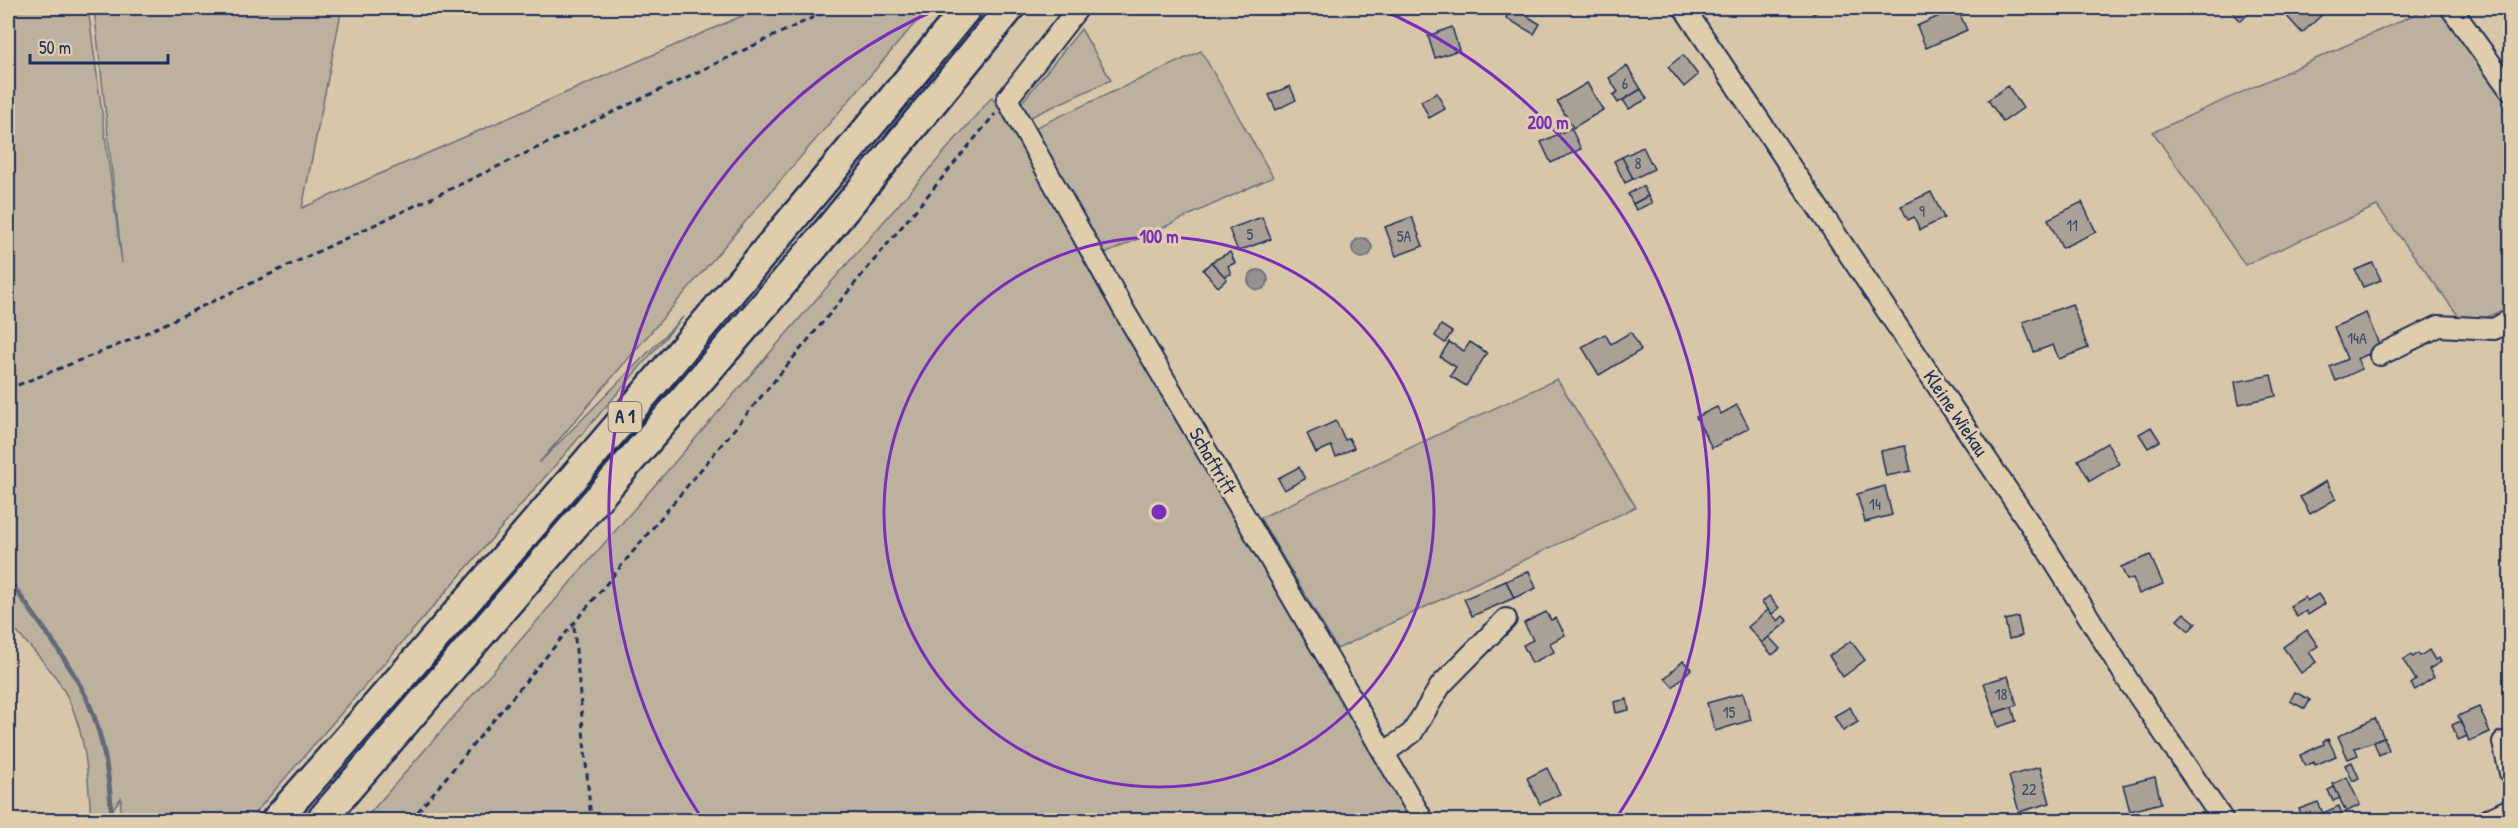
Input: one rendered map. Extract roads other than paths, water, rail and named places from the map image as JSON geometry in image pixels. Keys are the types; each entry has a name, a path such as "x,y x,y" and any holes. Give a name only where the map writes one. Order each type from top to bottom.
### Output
{"highway":[{"name":"A 1","path":"276,820 443,630 790,224 967,8"},
{"name":"A 1","path":"321,820 815,246 1010,8"}],"street":[{"name":"Schaftrift","path":"1078,8 1007,99 1125,312 1423,820"},
{"name":"Kleine Wiekau","path":"1684,8 2046,548 2129,682 2223,820"},
{"path":"2451,8 2511,90"},
{"path":"2380,355 2439,326 2494,329 2511,320"},
{"path":"1384,753 1412,733 1441,685 1506,619"},
{"path":"2503,742 2511,773"},
{"path":"2487,820 2511,809"}],"waterway":[{"path":"8,579 60,652 87,699 98,728 105,758 112,820"}]}
